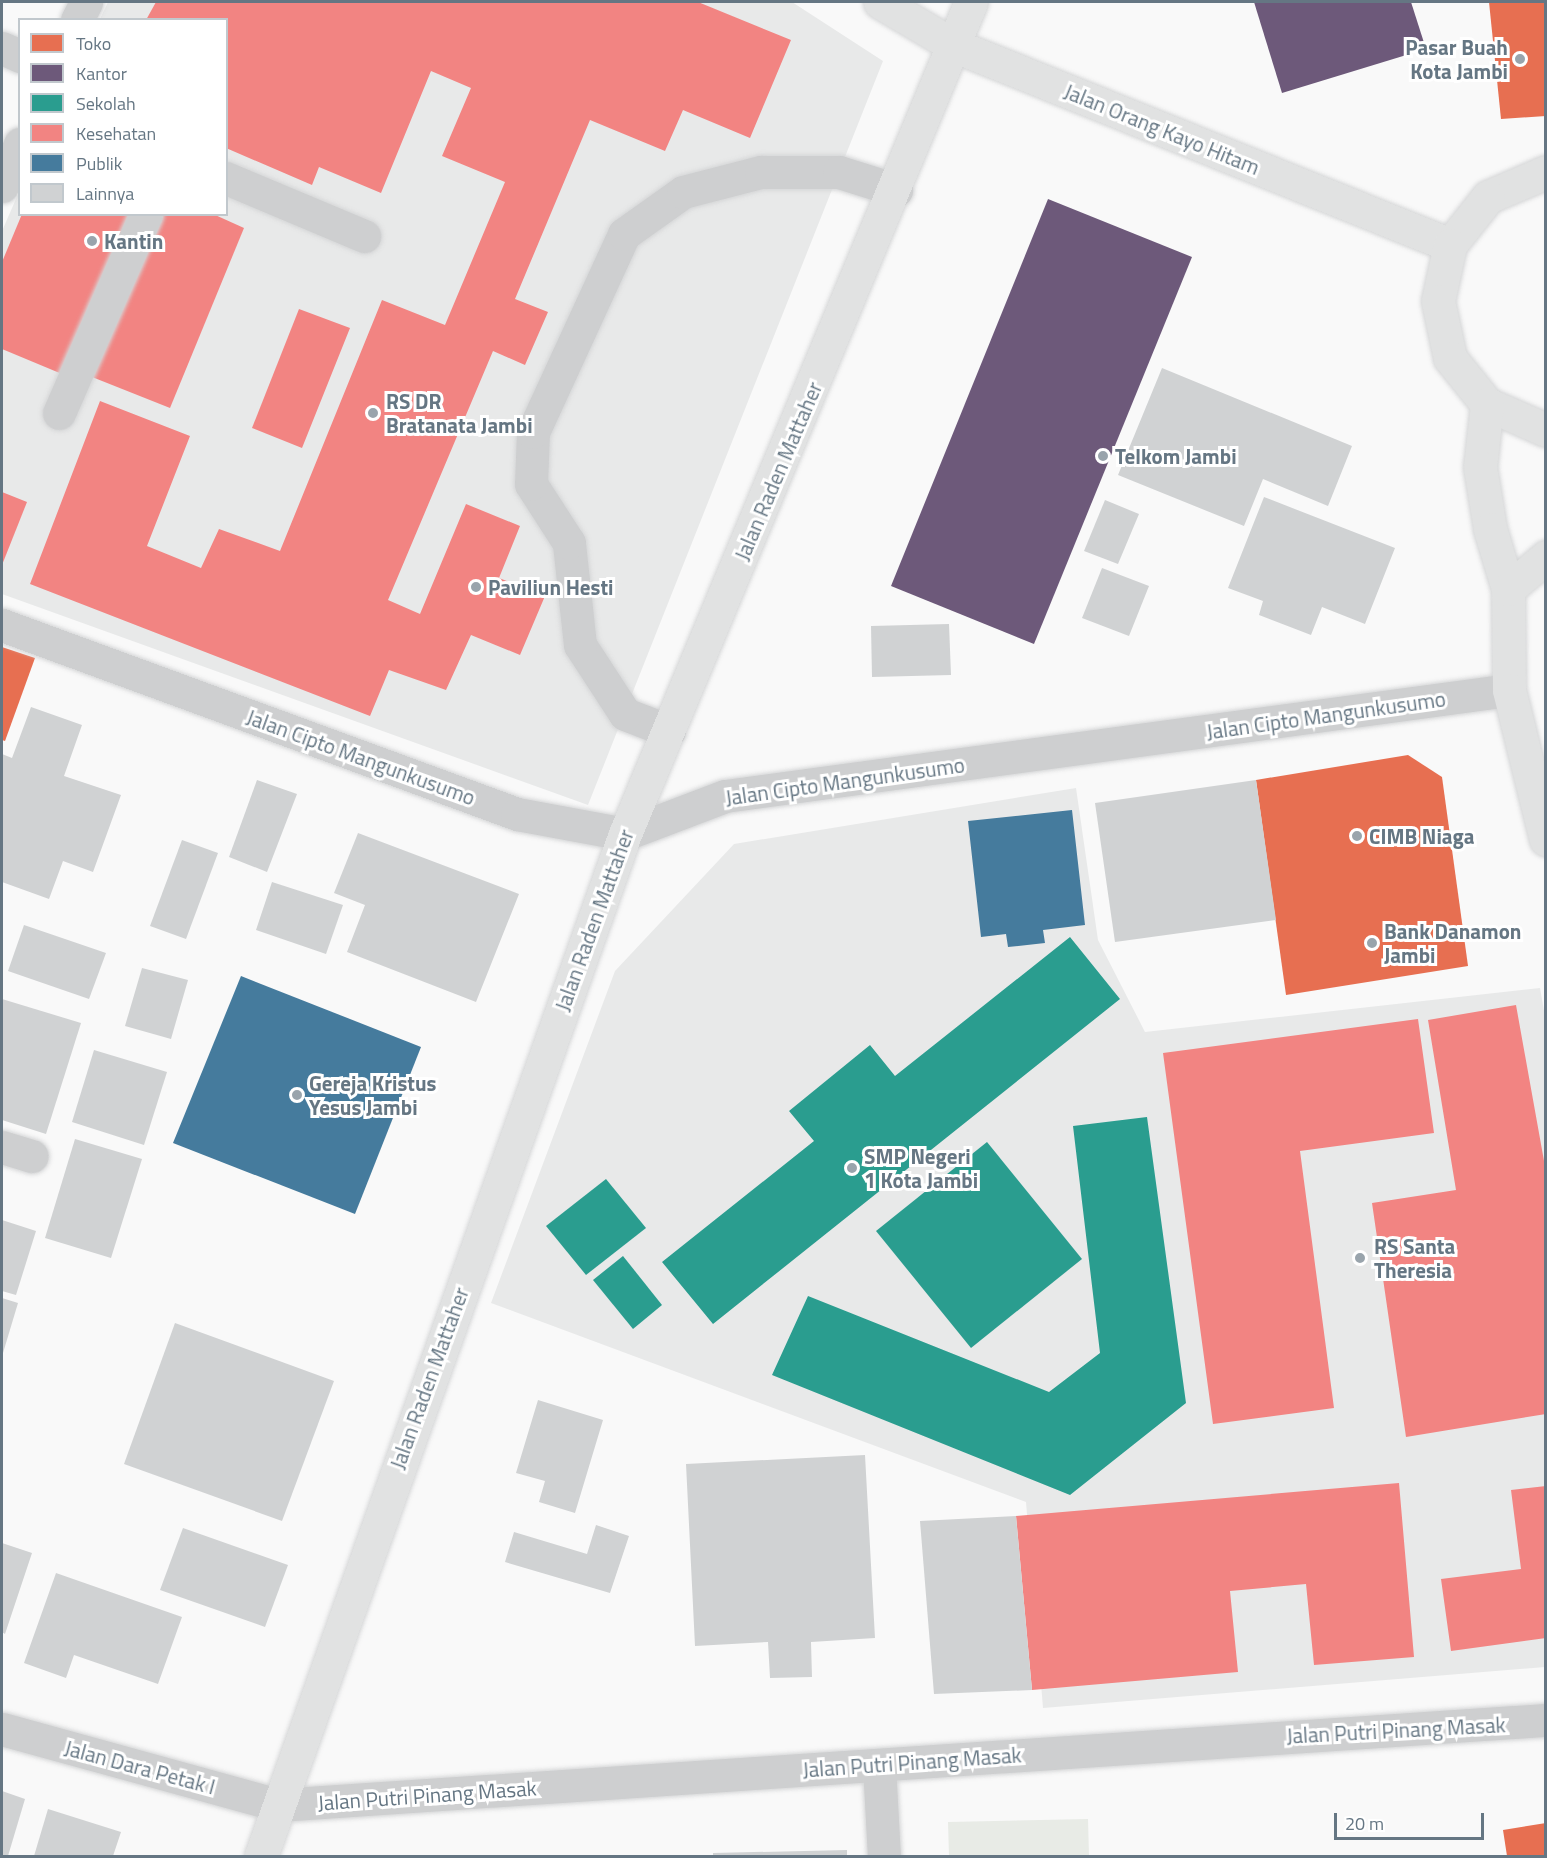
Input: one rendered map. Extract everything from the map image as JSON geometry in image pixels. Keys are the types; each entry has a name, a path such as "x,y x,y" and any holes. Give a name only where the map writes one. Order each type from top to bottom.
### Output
{"main road":[{"name":"Jalan Orang Kayo Hitam","path":"880,2 953,45 1450,245"},
{"name":"Jalan Raden Mattaher","path":"261,1857 625,834 896,190 971,2"},
{"path":"1545,172 1488,197 1450,245 1437,301 1450,358 1487,404 1545,430"},
{"path":"1487,404 1480,466 1490,529 1508,589 1509,690 1545,840"},
{"path":"1508,589 1545,557"}],"street":[{"path":"78,18 86,2"},
{"path":"2,48 18,55"},
{"path":"2,186 18,149"},
{"path":"669,731 625,714 580,645 569,543 531,484 533,432 624,234 683,192 772,172 839,172 896,190"},
{"path":"228,179 364,236"},
{"path":"59,413 145,216"},
{"name":"Jalan Cipto Mangunkusumo","path":"2,625 517,814 625,834 725,796 1509,690"},
{"name":"Jalan Putri Pinang Masak","path":"278,1805 1545,1720"},
{"name":"Jalan Dara Petak I","path":"2,1729 278,1805"},
{"path":"879,1765 884,1857"}],"shaded area":[{"name":"RS DR Bratanata Jambi","path":"108,2 792,2 883,61 588,805 2,594 2,231 18,194 18,216 228,216 228,18 100,18"},
{"path":"1076,788 1098,940 1145,1032 1540,988 1546,1022 1545,1667 1043,1708 1026,1502 491,1303 615,971 734,844"},
{"path":"1088,1819 1089,1856 949,1856 948,1822"}],"building: Toko":[{"name":"Pasar Buah Kota Jambi","path":"1489,2 1546,2 1546,116 1501,119"},
{"path":"2,647 35,658 5,741 2,740"},
{"name":"CIMB Niaga","path":"1408,755 1442,777 1468,966 1286,995 1256,780"},
{"path":"1546,1823 1546,1856 1507,1856 1503,1830"}],"building: Kantor":[{"path":"1254,2 1411,2 1426,49 1282,93"},
{"path":"1048,199 1192,257 1034,644 891,586"}],"building: Sekolah":[{"path":"1070,937 1120,999 713,1324 662,1262 814,1141 789,1111 870,1045 895,1076"},
{"path":"1147,1117 1186,1403 1070,1495 772,1375 808,1296 1049,1392 1100,1353 1073,1126"},
{"path":"987,1142 1082,1259 971,1348 876,1231"},
{"path":"606,1179 646,1228 586,1275 546,1226"},
{"path":"623,1256 662,1305 633,1329 593,1280"}],"building: Kesehatan":[{"path":"156,2 698,2 791,40 750,138 683,110 665,151 590,120 515,299 548,312 525,365 493,351 388,600 420,614 466,504 520,526 499,578 545,596 520,655 471,635 446,690 389,670 370,716 30,584 100,401 190,436 147,546 201,568 219,529 280,551 382,300 445,325 505,182 442,156 471,88 431,71 381,193 319,167 312,185 228,149 228,18 147,18"},
{"path":"21,216 130,216 62,374 2,349 2,262"},
{"path":"155,216 217,216 244,228 170,408 87,375"},
{"path":"299,309 350,328 302,448 252,428"},
{"path":"2,492 27,502 2,565"},
{"path":"1516,1005 1546,1172 1546,1414 1406,1437 1372,1203 1456,1190 1428,1020"},
{"path":"1418,1019 1434,1133 1300,1151 1334,1408 1213,1424 1163,1053"},
{"path":"1399,1483 1414,1657 1314,1665 1306,1584 1230,1591 1238,1672 1032,1690 1016,1516"},
{"path":"1546,1486 1546,1638 1451,1651 1441,1579 1521,1569 1511,1490"}],"building: Publik":[{"path":"1072,810 1085,925 1043,930 1045,943 1008,947 1006,934 981,937 968,821"},
{"name":"Gereja Kristus Yesus Jambi","path":"241,976 421,1047 355,1214 173,1143"}],"building: Lainnya":[{"path":"1162,368 1352,446 1328,506 1263,479 1244,526 1118,475"},
{"path":"1264,497 1395,548 1365,624 1322,607 1311,635 1259,615 1263,601 1228,588"},
{"path":"1105,500 1139,514 1118,564 1084,551"},
{"path":"1102,568 1149,586 1129,636 1082,618"},
{"path":"949,624 951,675 872,677 871,626"},
{"path":"31,707 82,725 64,776 121,795 93,872 63,861 49,899 2,882 2,754 12,758"},
{"path":"257,780 297,794 267,872 229,857"},
{"path":"1256,780 1276,920 1115,942 1095,803"},
{"path":"358,833 519,894 476,1002 347,952 365,905 334,893"},
{"path":"182,840 218,853 186,939 150,926"},
{"path":"272,882 343,905 326,954 256,930"},
{"path":"24,925 106,953 89,999 8,971"},
{"path":"142,968 188,980 171,1039 125,1026"},
{"path":"2,999 81,1023 46,1134 2,1120"},
{"path":"94,1050 167,1072 144,1145 72,1122"},
{"path":"75,1139 142,1159 111,1258 45,1238"},
{"path":"2,1220 36,1231 16,1295 2,1291"},
{"path":"2,1298 18,1303 3,1353 2,1353"},
{"path":"175,1323 334,1381 282,1521 124,1464"},
{"path":"538,1400 603,1420 575,1513 539,1502 545,1481 516,1473"},
{"path":"865,1455 875,1638 811,1642 812,1677 770,1678 768,1642 695,1646 686,1464"},
{"path":"1016,1516 1032,1690 934,1694 920,1521"},
{"path":"596,1525 629,1536 610,1593 505,1562 514,1532 587,1554"},
{"path":"183,1528 288,1565 265,1627 160,1590"},
{"path":"2,1543 32,1553 5,1634 2,1632"},
{"path":"56,1573 182,1617 158,1684 74,1655 66,1678 24,1663"},
{"path":"2,1791 25,1799 8,1856 2,1856"},
{"path":"48,1809 121,1832 113,1856 34,1856"},
{"path":"847,1850 847,1856 713,1856 713,1853"}],"place":[{"name":"Pasar Buah Kota Jambi","path":"1520,59"},
{"name":"Kantin","path":"92,241"},
{"name":"RS DR Bratanata Jambi","path":"373,413"},
{"name":"Telkom Jambi","path":"1103,456"},
{"name":"Paviliun Hesti","path":"476,587"},
{"name":"CIMB Niaga","path":"1357,836"},
{"name":"Bank Danamon Jambi","path":"1372,943"},
{"name":"Gereja Kristus Yesus Jambi","path":"297,1095"},
{"name":"SMP Negeri 1 Kota Jambi","path":"852,1168"},
{"name":"RS Santa Theresia","path":"1360,1258"}]}
